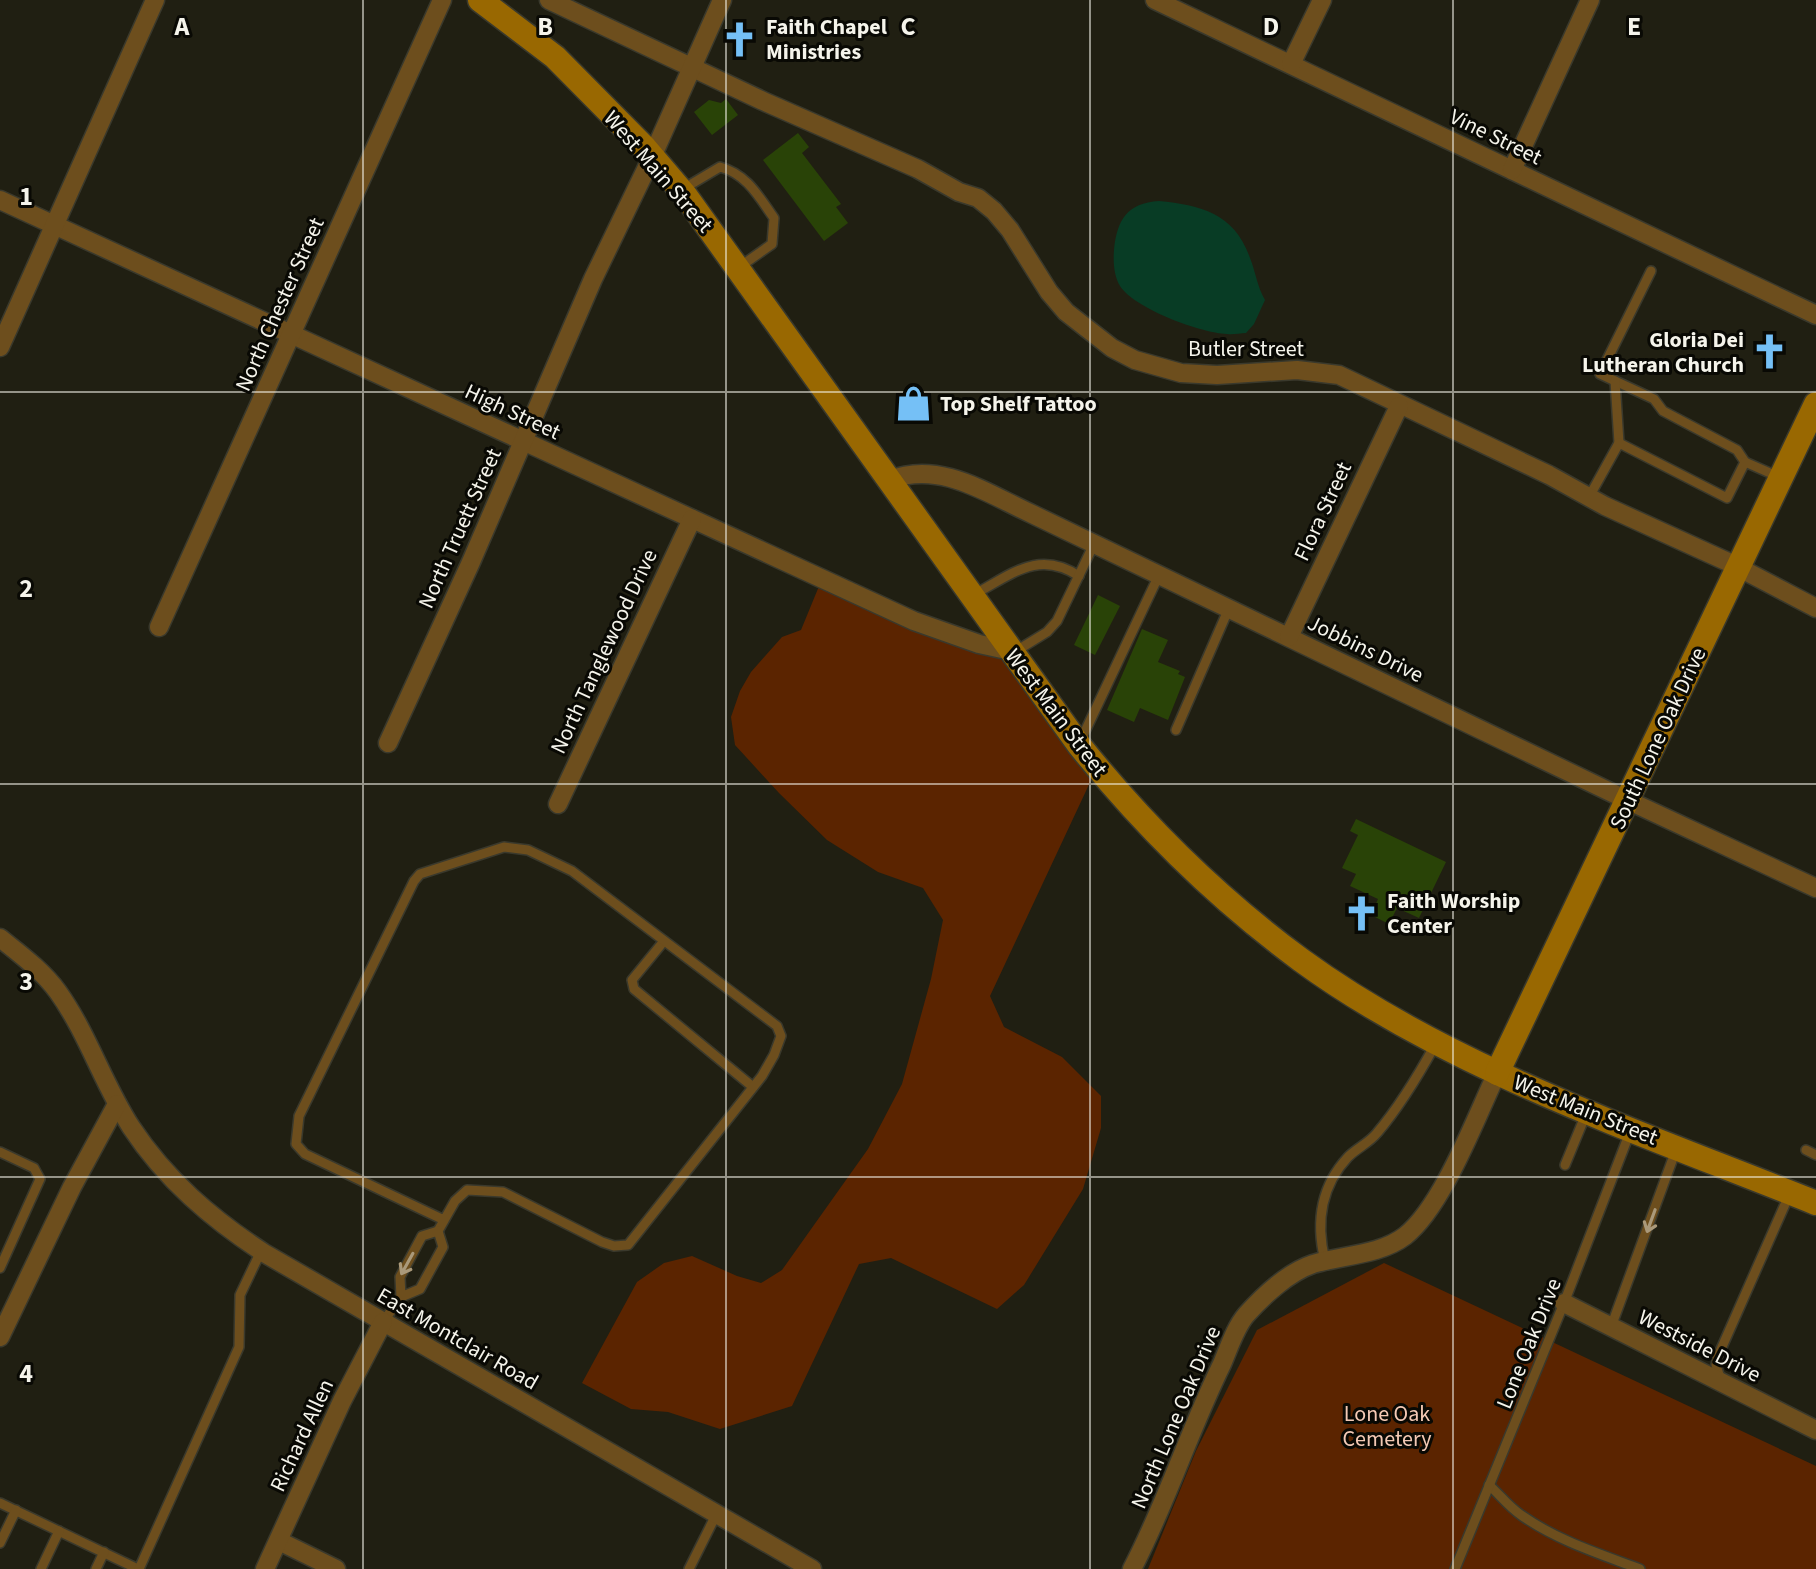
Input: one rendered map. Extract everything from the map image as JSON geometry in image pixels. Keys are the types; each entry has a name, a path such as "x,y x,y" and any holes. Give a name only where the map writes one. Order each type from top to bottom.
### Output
{"main road":[{"name":"West Main Street","path":"480,0 555,57 681,190 1079,745 1148,827 1225,899 1302,961 1402,1024 1497,1073 1816,1203"},
{"name":"South Lone Oak Drive","path":"1497,1073 1816,404"}],"street":[{"path":"0,347 155,0"},
{"name":"North Chester Street","path":"159,627 442,0"},
{"name":"Butler Street","path":"549,0 918,169 959,192 978,198 1010,230 1049,292 1066,312 1112,348 1135,360 1181,373 1217,375 1297,370 1339,375 1738,567 1816,608"},
{"name":"North Truett Street","path":"388,743 471,562 593,279 722,0"},
{"name":"Vine Street","path":"1155,0 1816,315"},
{"path":"1291,64 1322,0"},
{"path":"1512,170 1590,0"},
{"name":"High Street","path":"0,200 914,621 1012,652"},
{"name":"Flora Street","path":"1289,637 1399,406"},
{"name":"Jobbins Drive","path":"890,480 904,475 945,474 1816,888"},
{"name":"North Tanglewood Drive","path":"558,804 692,519"},
{"name":"East Montclair Road","path":"0,938 37,968 56,990 75,1019 132,1129 175,1183 198,1205 261,1251 812,1569"},
{"name":"North Lone Oak Drive","path":"1132,1569 1155,1524 1210,1388 1244,1317 1277,1285 1310,1265 1387,1247 1405,1236 1437,1196 1497,1073"},
{"path":"0,1337 4,1318 117,1104"},
{"name":"Westside Drive","path":"1564,1303 1816,1430"},
{"name":"Richard Allen","path":"265,1569 342,1401 383,1322"},
{"path":"279,1541 336,1569"}],"lane":[{"path":"681,190 720,167 733,170 743,177 774,218 772,244 738,268"},
{"path":"1651,271 1600,374 1654,399 1663,411 1737,450 1745,462 1781,478"},
{"path":"1589,497 1619,443 1615,381"},
{"path":"1619,443 1727,498 1745,462"},
{"path":"1012,652 1047,632 1057,621 1094,544"},
{"path":"972,595 1038,563 1065,566 1079,576"},
{"path":"1079,745 1159,575"},
{"path":"1176,730 1229,608"},
{"path":"401,1297 400,1277 422,1236 438,1231 455,1201 467,1190 503,1192 602,1242 614,1246 628,1245 753,1087 774,1055 781,1036 777,1026 572,871 528,850 504,847 420,874 299,1116 296,1144 305,1154 444,1220"},
{"path":"664,941 632,980 634,989 753,1087"},
{"path":"1325,1261 1319,1229 1320,1211 1333,1179 1347,1159 1374,1137 1392,1115 1437,1042"},
{"path":"1565,1165 1587,1110"},
{"name":"Lone Oak Drive","path":"1455,1569 1564,1303 1631,1129"},
{"path":"1611,1327 1677,1147"},
{"path":"1806,1150 1816,1155"},
{"path":"0,1152 34,1168 40,1179 0,1268"},
{"path":"1722,1384 1716,1365 1718,1356 1790,1193"},
{"path":"383,1322 401,1297 420,1289 443,1247 438,1231"},
{"path":"0,1503 138,1569 239,1347 240,1295 261,1251"},
{"path":"1489,1485 1517,1513 1536,1525 1570,1542 1640,1569"},
{"path":"0,1543 16,1510"},
{"path":"689,1569 716,1515"},
{"path":"41,1569 59,1531"},
{"path":"96,1569 104,1552"}],"green space":[{"path":"824,574 997,647 1093,776 990,996 1004,1027 1062,1057 1101,1096 1101,1128 1083,1189 1024,1285 997,1309 891,1258 859,1264 792,1406 720,1429 668,1412 631,1409 582,1383 637,1282 664,1263 692,1256 761,1283 782,1270 868,1149 902,1084 931,979 943,920 923,888 878,872 827,840 735,745 731,717 740,691 751,672 782,637 801,630"},
{"name":"Lone Oak Cemetery","path":"1384,1263 1816,1466 1816,1569 1148,1569 1196,1451 1257,1330"}],"shaded area":[{"path":"1159,201 1189,205 1215,214 1244,243 1265,300 1254,324 1246,333 1216,333 1186,324 1139,303 1120,286 1115,273 1114,255 1121,222 1131,209"}],"building":[{"path":"726,99 738,115 712,135 694,112 709,100 721,103"},
{"path":"798,133 809,147 802,153 841,204 836,207 848,223 824,241 763,160"},
{"path":"1098,595 1120,606 1095,655 1074,645"},
{"path":"1142,629 1168,640 1158,662 1180,671 1178,674 1185,677 1168,720 1140,708 1134,722 1107,710"},
{"path":"1356,819 1446,862 1419,918 1397,908 1389,924 1371,915 1378,899 1350,886 1356,874 1342,868 1358,835 1350,831"}],"place":[{"name":"Faith Chapel Ministries","path":"740,39"},
{"name":"Gloria Dei Lutheran Church","path":"1770,352"},
{"name":"Top Shelf Tattoo","path":"914,403"},
{"name":"Faith Worship Center","path":"1361,913"}]}
